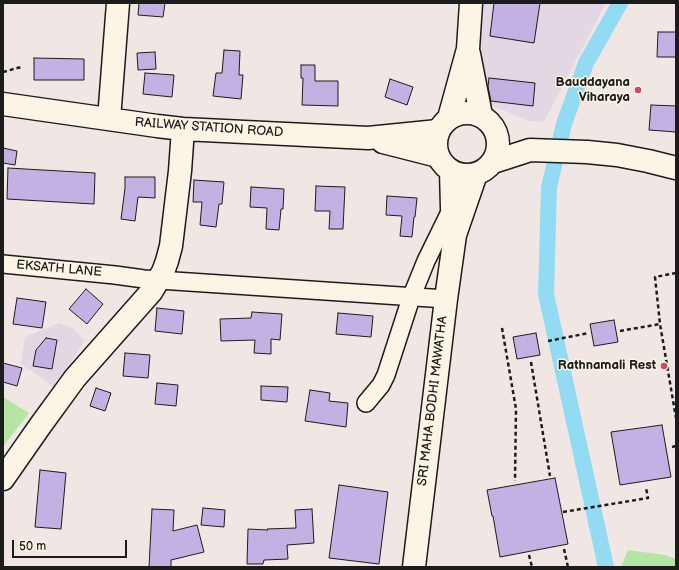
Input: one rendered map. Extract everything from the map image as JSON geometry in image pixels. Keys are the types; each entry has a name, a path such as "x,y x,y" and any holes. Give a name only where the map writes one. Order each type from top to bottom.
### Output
{"main road":[{"path":"109,119 118,3"},
{"path":"470,3 468,49 444,125 436,144 444,164 463,175 470,176 485,168 530,150 587,152 633,158 676,168"},
{"path":"468,49 488,122 498,138 499,146 497,154 485,168"},
{"name":"RAILWAY STATION ROAD","path":"3,104 183,129 368,138 444,125"},
{"path":"444,125 456,114 473,112 530,150"},
{"path":"3,479 75,378 151,292 159,280 167,261 171,246 180,171 183,129"},
{"name":"RAILWAY STATION ROAD","path":"368,138 444,164"},
{"name":"SRI MAHA BODHI MAWATHA","path":"414,567 455,234 444,164"},
{"name":"SRI MAHA BODHI MAWATHA","path":"455,234 485,168"}],"street":[{"path":"366,403 386,375 411,298 426,261 452,208"},
{"name":"EKSATH LANE","path":"3,264 144,279 411,298 446,299"}],"path":[{"path":"3,72 21,67"},
{"path":"676,273 655,277 660,324 676,418"},
{"path":"620,331 660,324"},
{"path":"502,328 516,409 515,481"},
{"path":"548,341 589,333"},
{"path":"531,362 550,476"},
{"path":"672,447 676,446"},
{"path":"563,512 648,498 646,488"},
{"path":"564,549 568,567"},
{"path":"529,555 532,567"}],"shaded area":[{"path":"481,3 606,3 544,122 529,121 484,102 479,41"},
{"path":"59,323 74,329 85,341 54,387 21,364 25,337"}],"green space":[{"path":"3,397 29,413 3,447"},
{"path":"628,550 665,555 676,559 676,567 621,567"}],"building":[{"path":"139,3 165,3 163,17 138,15"},
{"path":"494,3 540,3 534,43 490,36"},
{"path":"658,32 676,32 676,57 657,57"},
{"path":"224,50 240,51 239,75 243,75 241,99 213,96 216,73 222,73"},
{"path":"155,52 156,69 138,70 137,53"},
{"path":"34,58 84,59 84,80 34,80"},
{"path":"301,65 315,65 315,81 338,81 338,106 302,105 303,78 301,78"},
{"path":"145,73 174,75 172,97 143,94"},
{"path":"489,78 535,83 533,106 491,101 488,87"},
{"path":"390,79 413,87 407,105 385,97"},
{"path":"651,105 676,106 676,132 649,130"},
{"path":"3,148 17,151 15,165 3,163"},
{"path":"8,168 95,173 94,204 7,199"},
{"path":"125,177 155,177 155,198 138,197 135,221 121,219"},
{"path":"194,180 224,182 222,204 219,204 216,227 200,225 202,202 193,202"},
{"path":"316,186 345,187 343,229 329,229 330,211 315,211"},
{"path":"251,187 284,189 283,209 281,209 279,230 266,229 267,208 250,207"},
{"path":"387,196 417,198 412,237 400,236 402,216 386,215"},
{"path":"86,289 103,304 87,324 69,309"},
{"path":"17,298 46,302 42,328 13,324"},
{"path":"157,308 184,311 182,334 155,331"},
{"path":"252,312 282,314 280,340 271,339 271,354 254,353 255,340 221,341 220,319 251,318"},
{"path":"338,313 373,316 371,337 336,334"},
{"path":"614,320 618,342 594,346 590,324"},
{"path":"536,333 540,355 517,359 513,337"},
{"path":"46,338 57,340 52,369 33,366 36,350"},
{"path":"125,353 150,355 148,378 123,376"},
{"path":"3,363 22,368 17,386 3,382"},
{"path":"157,383 178,385 176,406 155,404"},
{"path":"261,386 288,387 287,402 261,400"},
{"path":"96,388 111,393 105,411 90,406"},
{"path":"310,390 330,393 329,401 348,403 346,427 305,421"},
{"path":"662,425 671,477 620,485 611,432"},
{"path":"40,470 66,473 61,529 35,527"},
{"path":"555,478 568,544 500,557 487,490"},
{"path":"339,485 388,492 379,564 329,558"},
{"path":"203,508 225,510 224,527 201,525"},
{"path":"152,509 174,510 173,531 197,525 204,552 171,560 171,567 149,567"},
{"path":"312,509 314,543 287,545 288,559 264,560 263,564 247,564 248,529 268,530 267,529 296,528 295,510"}],"waterway":[{"path":"606,567 546,294 549,187 564,124 586,63 620,3"}],"place":[{"name":"Bauddayana Viharaya","path":"638,90"},
{"name":"Rathnamali Rest","path":"664,366"}]}
